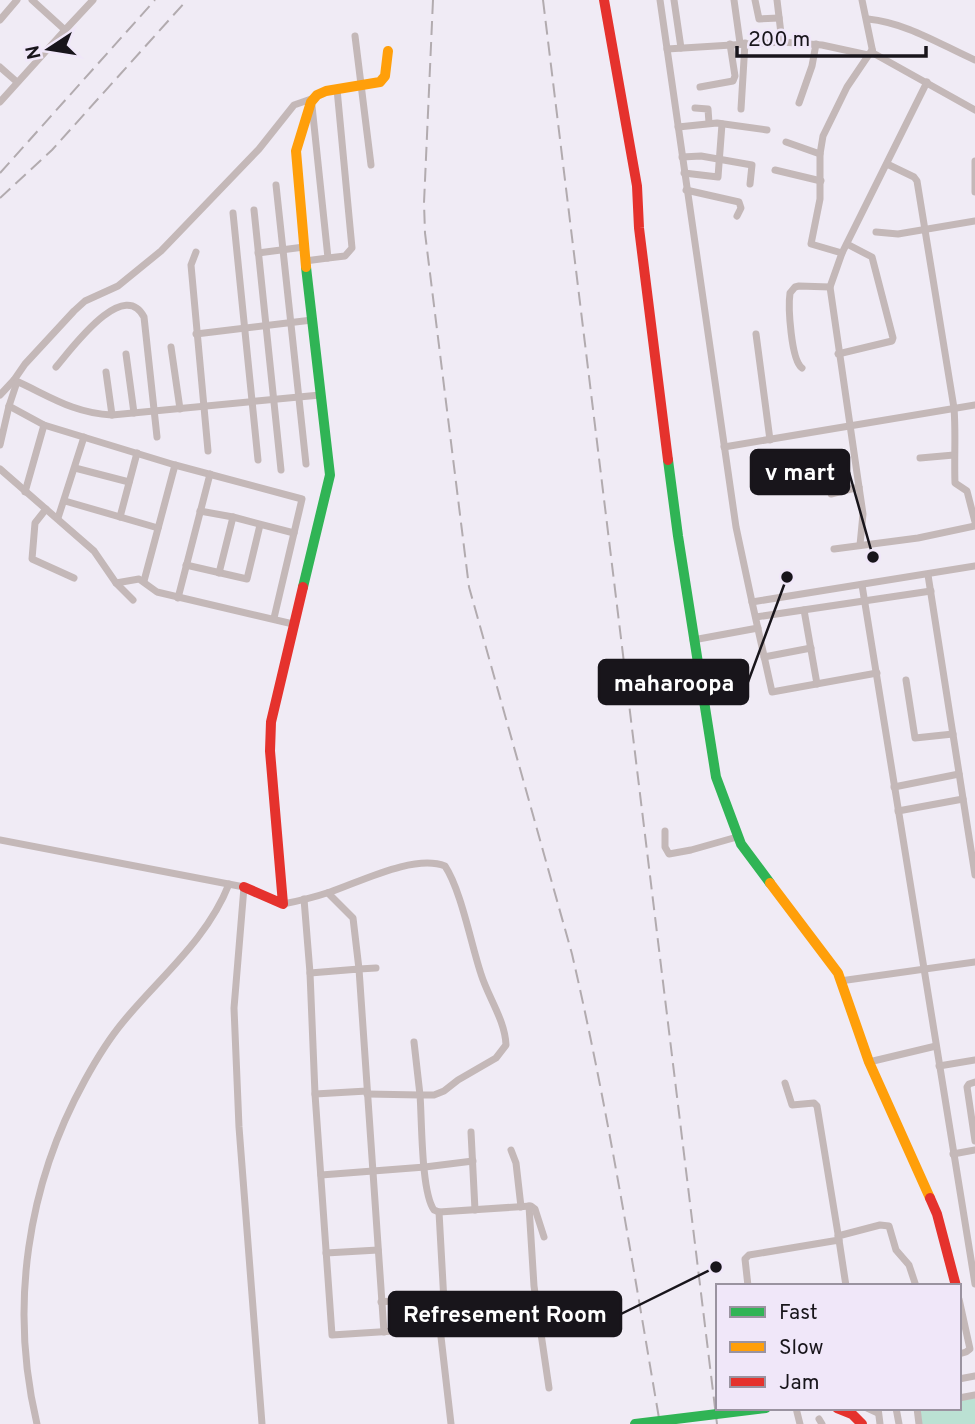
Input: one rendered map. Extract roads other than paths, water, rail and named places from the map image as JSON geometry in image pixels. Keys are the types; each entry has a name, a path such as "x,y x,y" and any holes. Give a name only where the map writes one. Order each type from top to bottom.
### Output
{"street":[{"path":"0,20 17,0"},
{"path":"32,0 65,30"},
{"path":"0,102 93,0"},
{"path":"604,0 637,186 639,228 693,640 716,778 737,836 774,891 833,965 869,1062 937,1214 955,1284"},
{"path":"660,0 736,527 772,692 877,673"},
{"path":"674,0 681,48"},
{"path":"734,0 743,43 741,109"},
{"path":"755,0 759,19 779,18"},
{"path":"777,0 782,42"},
{"path":"842,253 811,244 820,200 820,154 823,136 833,113 870,53 868,19 862,0"},
{"path":"868,19 900,25 975,60"},
{"path":"355,36 371,164"},
{"path":"667,49 782,42 816,44 870,53 975,110"},
{"path":"700,87 733,81 735,76 730,44"},
{"path":"799,103 812,66 816,44"},
{"path":"283,904 270,742 273,709 329,481 295,156 313,100 321,92 383,80 388,51"},
{"path":"0,67 18,82"},
{"path":"860,545 863,514 830,287 842,253 927,82"},
{"path":"305,261 345,256 352,248 337,89"},
{"path":"313,100 328,258"},
{"path":"0,395 74,311 85,301 118,286 162,251 259,149 294,105 313,100"},
{"path":"695,108 708,108 709,123"},
{"path":"678,127 709,123 768,130"},
{"path":"684,173 718,177 722,124"},
{"path":"786,142 820,154"},
{"path":"682,157 701,156 752,165 750,184"},
{"path":"975,161 975,192"},
{"path":"834,550 918,538 975,524 967,491 956,484 954,454 957,439 954,408 917,181 887,164"},
{"path":"775,170 821,181"},
{"path":"276,185 306,464"},
{"path":"687,190 739,202 741,208 737,216"},
{"path":"254,210 281,470"},
{"path":"233,213 258,460"},
{"path":"876,232 898,234 975,221"},
{"path":"838,354 884,345 893,338 872,257 847,244"},
{"path":"258,253 304,247"},
{"path":"196,252 191,265 208,452"},
{"path":"802,368 797,364 791,329 790,293 799,286 830,287"},
{"path":"56,367 108,311 126,305 140,310 144,317 157,437"},
{"path":"196,334 312,320"},
{"path":"757,334 770,440"},
{"path":"172,347 180,409"},
{"path":"126,354 134,413"},
{"path":"106,372 112,415"},
{"path":"0,445 1,430 15,381"},
{"path":"15,381 69,406 87,412 112,415 320,395"},
{"path":"724,447 975,405"},
{"path":"9,406 44,425 175,465 302,499 274,618"},
{"path":"25,492 44,425"},
{"path":"58,518 84,437"},
{"path":"120,517 137,453"},
{"path":"920,458 954,454"},
{"path":"144,581 175,465"},
{"path":"75,468 129,482"},
{"path":"0,469 94,551 116,583 134,600"},
{"path":"178,598 210,474"},
{"path":"831,494 859,487"},
{"path":"65,501 158,528"},
{"path":"46,509 35,523 32,559 74,578"},
{"path":"201,511 294,533"},
{"path":"219,573 233,517"},
{"path":"187,565 247,579 260,525"},
{"path":"752,602 975,566"},
{"path":"928,575 975,875"},
{"path":"116,583 137,579 144,581 152,590 178,598 293,624"},
{"path":"862,584 975,1284"},
{"path":"755,617 930,591"},
{"path":"804,610 817,684"},
{"path":"693,640 758,628"},
{"path":"764,657 811,648"},
{"path":"906,680 915,738 953,734"},
{"path":"894,787 959,774"},
{"path":"898,811 963,799"},
{"path":"665,831 665,847 669,854 737,836"},
{"path":"0,840 244,887 283,904 412,865 441,864 448,870 484,982 505,1033 506,1045 496,1058 434,1095 315,1094"},
{"path":"37,1424 27,1373 24,1297 28,1243 47,1164 69,1112 98,1058 122,1023 192,946 212,918 229,884"},
{"path":"244,887 234,1008 239,1127 262,1424"},
{"path":"328,892 353,918 359,969 384,1332"},
{"path":"304,899 332,1335 441,1328"},
{"path":"840,981 975,962"},
{"path":"310,973 376,968"},
{"path":"414,1042 431,1207 439,1212 525,1207 535,1209 544,1237"},
{"path":"869,1062 936,1046"},
{"path":"939,1066 975,1060"},
{"path":"975,1082 969,1084 967,1089 975,1141"},
{"path":"785,1083 792,1105 814,1103 817,1106 846,1284"},
{"path":"471,1132 475,1210"},
{"path":"511,1150 525,1207 549,1388"},
{"path":"954,1154 975,1150"},
{"path":"321,1175 472,1161"},
{"path":"439,1212 444,1302"},
{"path":"748,1284 745,1259 749,1255 838,1238 880,1225 889,1226 896,1250 909,1265 915,1284"},
{"path":"326,1253 378,1250"},
{"path":"382,1302 426,1297 435,1299 441,1328 451,1424"},
{"path":"961,1307 972,1350"},
{"path":"635,1424 750,1410"},
{"path":"842,1410 852,1414 862,1424"},
{"path":"878,1411 880,1424"}],"railway":[{"path":"0,173 155,0"},
{"path":"0,198 52,150 187,0"},
{"path":"433,0 425,233 469,587 572,954 609,1129 660,1424"},
{"path":"543,0 717,1424"}],"place":[{"name":"v mart","path":"873,557"},
{"name":"maharoopa","path":"787,577"},
{"name":"Refresement Room","path":"716,1267"}]}
